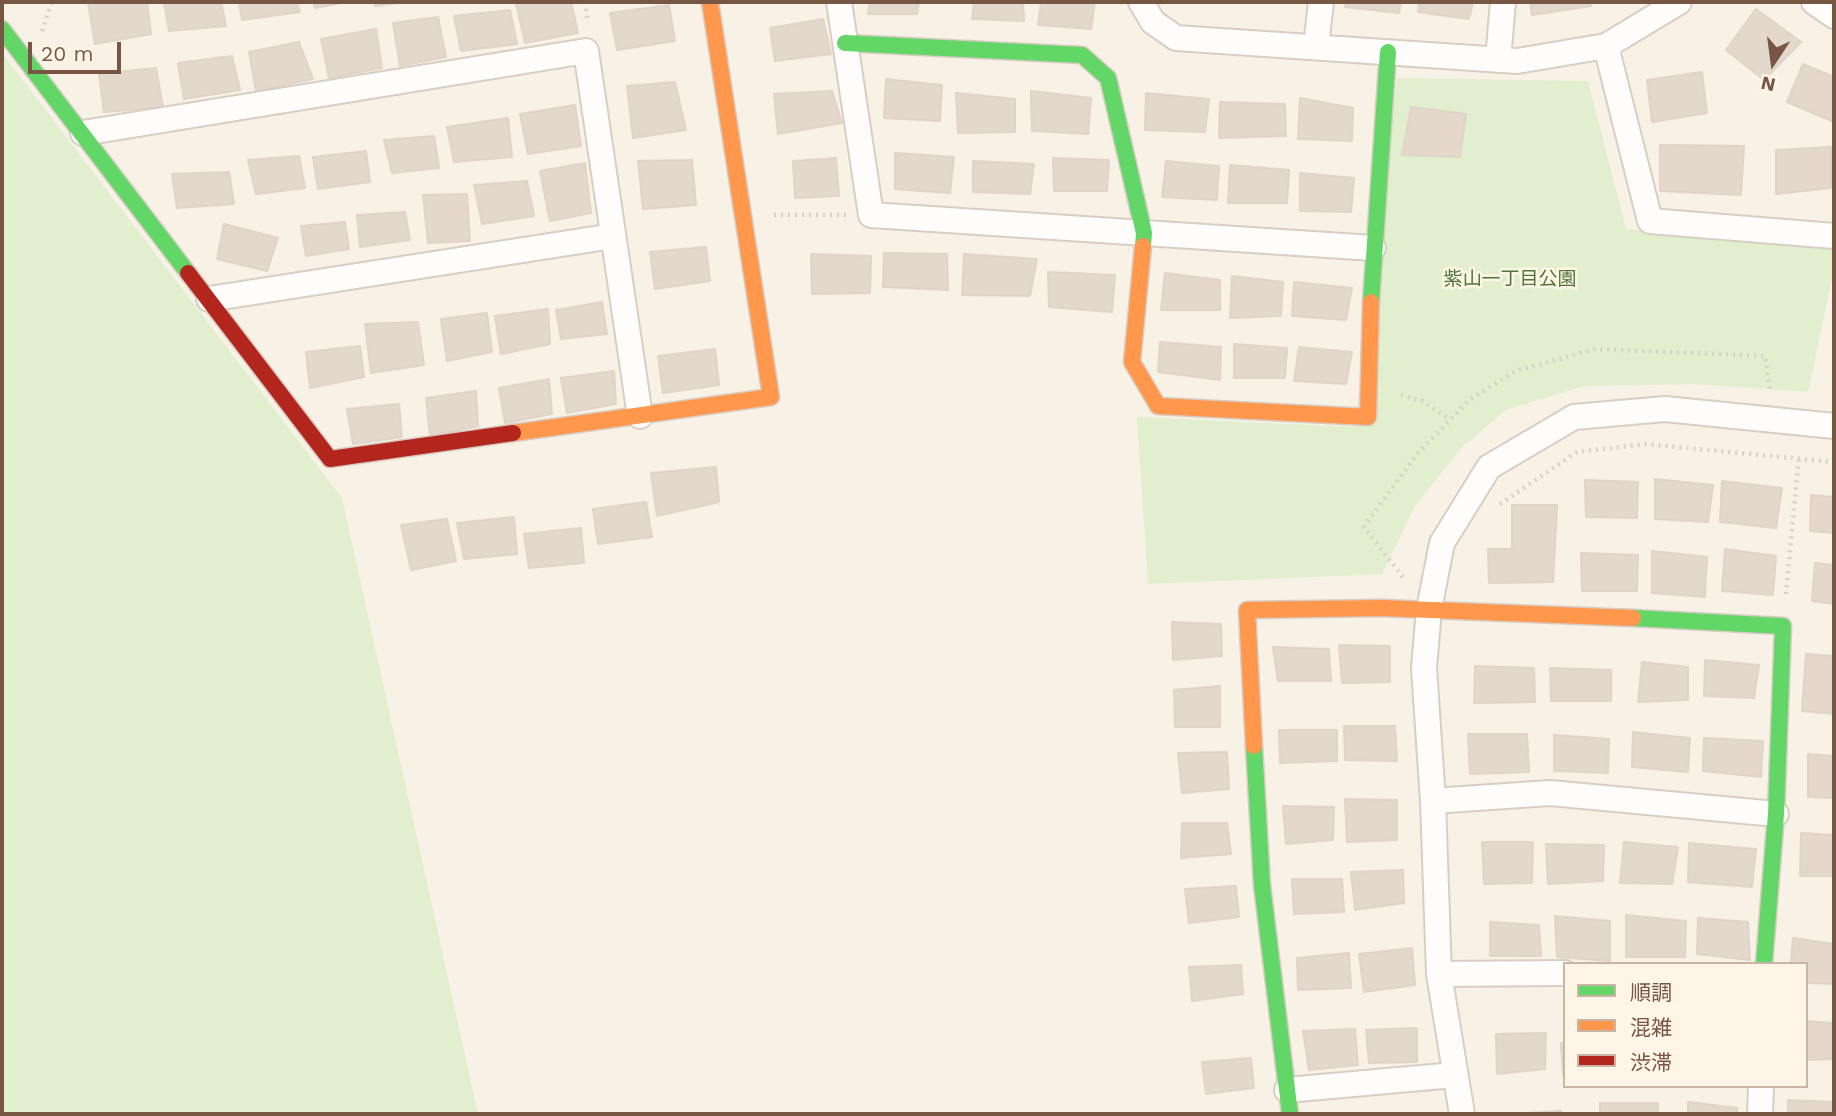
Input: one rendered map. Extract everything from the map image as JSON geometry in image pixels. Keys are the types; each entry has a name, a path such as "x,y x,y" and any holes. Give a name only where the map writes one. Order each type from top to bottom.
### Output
{"street":[{"path":"2,29 330,459 771,397 710,2"},
{"path":"839,2 871,215 1373,248"},
{"path":"1142,2 1153,22 1176,38 1517,61 1606,46 1679,2"},
{"path":"1316,47 1321,2"},
{"path":"1498,60 1503,2"},
{"path":"1814,2 1834,16"},
{"path":"845,43 1083,55 1108,78 1144,233 1132,362 1158,406 1368,416 1373,248 1388,52"},
{"path":"1606,46 1650,221 1834,236"},
{"path":"83,133 586,51 640,416"},
{"path":"209,299 613,236"},
{"path":"1462,1114 1439,974 1433,801 1424,668 1429,609 1442,543 1489,467 1574,418 1665,409 1834,426"},
{"path":"1454,1074 1289,1102 1262,885 1247,610 1334,606 1783,626 1776,814 1764,962"},
{"path":"1433,801 1550,793 1776,814"},
{"path":"1439,974 1563,973"},
{"path":"1760,1088 1760,1114"}],"path":[{"path":"773,215 871,215"},
{"path":"1369,393 1423,401 1450,420"},
{"path":"1783,626 1802,423"},
{"path":"1493,509 1577,452 1646,444 1834,462"}],"green space":[{"path":"2,53 342,498 478,1114 2,1114"},
{"name":"紫山一丁目公園","path":"1397,78 1588,81 1626,229 1834,250 1834,269 1808,392 1696,384 1584,386 1506,410 1462,447 1415,506 1382,574 1148,584 1137,417 1355,427"}],"building":[{"path":"88,2 147,2 151,34 95,44"},
{"path":"164,2 221,2 226,26 169,31"},
{"path":"239,2 297,2 300,12 242,20"},
{"path":"313,2 347,2 315,8"},
{"path":"375,2 408,2 375,6"},
{"path":"571,2 578,33 525,43 516,3"},
{"path":"870,2 919,2 917,14 868,14"},
{"path":"974,2 1023,2 1024,21 972,19"},
{"path":"1041,2 1095,2 1091,29 1038,25"},
{"path":"1346,2 1401,2 1399,13 1345,7"},
{"path":"1419,2 1473,2 1469,19 1418,12"},
{"path":"1530,2 1590,2 1591,6 1532,15"},
{"path":"669,5 675,41 617,50 610,13"},
{"path":"1756,9 1801,42 1764,80 1726,50"},
{"path":"510,10 517,44 461,51 454,16"},
{"path":"438,17 446,57 400,66 393,23"},
{"path":"823,19 831,54 775,61 770,28"},
{"path":"376,29 382,68 329,78 321,39"},
{"path":"299,42 313,79 256,91 249,52"},
{"path":"232,56 240,90 184,99 178,63"},
{"path":"1803,64 1834,77 1834,122 1787,102"},
{"path":"156,68 163,107 104,112 99,74"},
{"path":"1702,72 1707,113 1652,122 1647,80"},
{"path":"886,79 942,85 940,121 884,118"},
{"path":"675,82 686,130 633,138 627,86"},
{"path":"832,91 842,123 778,134 774,94"},
{"path":"1031,91 1091,98 1088,134 1032,131"},
{"path":"956,93 1015,99 1015,132 958,133"},
{"path":"1146,93 1209,99 1205,132 1145,130"},
{"path":"1300,98 1353,108 1352,141 1298,139"},
{"path":"1220,102 1285,104 1286,136 1219,138"},
{"path":"575,105 581,146 528,154 520,114"},
{"path":"1411,107 1466,114 1460,157 1402,155"},
{"path":"508,118 512,157 454,162 447,127"},
{"path":"434,136 439,168 392,173 384,140"},
{"path":"1660,145 1744,146 1741,195 1660,191"},
{"path":"1831,147 1831,188 1776,194 1776,150"},
{"path":"366,151 370,182 318,189 313,157"},
{"path":"895,153 954,157 950,193 895,189"},
{"path":"299,156 305,188 256,194 248,160"},
{"path":"836,158 839,196 795,198 793,161"},
{"path":"1053,158 1109,160 1107,191 1054,191"},
{"path":"692,160 696,205 643,209 638,161"},
{"path":"973,161 1034,164 1030,194 973,192"},
{"path":"1166,161 1219,166 1217,200 1162,197"},
{"path":"585,163 591,213 550,221 540,171"},
{"path":"1230,165 1289,170 1287,203 1228,203"},
{"path":"229,172 234,204 177,208 172,174"},
{"path":"1300,173 1354,178 1351,212 1300,211"},
{"path":"527,181 534,216 482,224 474,185"},
{"path":"467,194 470,241 428,243 423,195"},
{"path":"405,212 410,240 360,247 357,215"},
{"path":"345,222 349,249 306,256 301,226"},
{"path":"224,224 278,238 267,271 217,259"},
{"path":"706,247 710,281 655,289 650,252"},
{"path":"884,253 947,254 948,290 883,287"},
{"path":"811,254 871,256 870,293 812,294"},
{"path":"964,254 1037,259 1030,296 962,295"},
{"path":"1048,272 1115,275 1112,312 1049,307"},
{"path":"1165,273 1220,280 1220,310 1161,310"},
{"path":"1232,276 1283,282 1281,316 1230,318"},
{"path":"1294,282 1352,288 1346,320 1292,316"},
{"path":"602,302 607,334 561,339 556,310"},
{"path":"548,309 550,344 501,354 495,316"},
{"path":"487,313 492,352 447,361 441,319"},
{"path":"418,322 424,365 371,373 365,324"},
{"path":"1160,342 1221,347 1220,380 1158,372"},
{"path":"1234,344 1287,348 1285,378 1234,378"},
{"path":"360,346 364,377 310,388 306,352"},
{"path":"1299,347 1352,352 1346,384 1294,381"},
{"path":"715,349 719,385 663,393 658,356"},
{"path":"614,371 616,404 567,413 561,378"},
{"path":"549,379 552,414 505,423 499,388"},
{"path":"476,391 478,426 430,436 426,398"},
{"path":"399,404 402,437 353,444 347,409"},
{"path":"716,467 719,502 657,516 651,473"},
{"path":"1655,479 1713,485 1708,522 1655,519"},
{"path":"1585,480 1638,482 1637,518 1586,517"},
{"path":"1722,481 1782,488 1776,528 1720,522"},
{"path":"1811,495 1834,497 1834,533 1810,531"},
{"path":"646,502 652,537 598,544 593,509"},
{"path":"1512,505 1557,505 1553,582 1489,583 1488,549 1512,549"},
{"path":"514,517 517,554 464,559 457,523"},
{"path":"447,519 456,561 411,570 401,525"},
{"path":"581,528 584,563 529,568 524,534"},
{"path":"1725,549 1776,556 1773,595 1722,591"},
{"path":"1652,551 1707,557 1705,597 1652,593"},
{"path":"1581,553 1638,555 1637,591 1582,591"},
{"path":"1815,563 1834,565 1834,604 1812,601"},
{"path":"1172,622 1221,624 1222,656 1173,660"},
{"path":"1339,645 1390,646 1390,682 1342,683"},
{"path":"1273,647 1329,649 1331,681 1278,681"},
{"path":"1806,654 1834,656 1834,714 1802,711"},
{"path":"1705,660 1759,665 1754,698 1704,696"},
{"path":"1642,662 1688,667 1688,700 1638,702"},
{"path":"1475,666 1534,668 1535,702 1474,703"},
{"path":"1550,668 1611,670 1611,701 1551,701"},
{"path":"1220,686 1220,727 1175,727 1174,690"},
{"path":"1344,726 1395,726 1397,761 1345,760"},
{"path":"1279,730 1337,730 1337,761 1280,763"},
{"path":"1633,732 1690,738 1688,772 1632,767"},
{"path":"1468,734 1527,734 1529,772 1470,774"},
{"path":"1554,735 1609,739 1608,773 1554,771"},
{"path":"1704,738 1763,741 1761,777 1703,771"},
{"path":"1227,752 1229,789 1182,793 1178,753"},
{"path":"1808,754 1834,756 1834,798 1808,797"},
{"path":"1345,799 1397,800 1397,840 1347,842"},
{"path":"1283,806 1334,807 1333,840 1286,844"},
{"path":"1182,823 1227,823 1231,854 1181,858"},
{"path":"1801,833 1834,835 1834,876 1800,876"},
{"path":"1482,842 1533,842 1532,883 1484,884"},
{"path":"1624,842 1678,847 1672,884 1620,883"},
{"path":"1689,843 1756,849 1752,887 1688,882"},
{"path":"1546,844 1604,845 1603,881 1548,884"},
{"path":"1403,870 1404,903 1355,910 1351,872"},
{"path":"1292,879 1342,879 1344,912 1294,914"},
{"path":"1236,886 1239,917 1189,923 1185,889"},
{"path":"1626,915 1686,921 1685,957 1626,957"},
{"path":"1555,916 1610,921 1610,961 1557,957"},
{"path":"1698,918 1748,922 1750,960 1697,954"},
{"path":"1490,922 1539,925 1541,956 1490,956"},
{"path":"1793,938 1834,944 1834,984 1808,983 1808,962 1791,962"},
{"path":"1412,948 1415,985 1364,992 1359,954"},
{"path":"1349,953 1351,988 1298,990 1297,958"},
{"path":"1241,965 1243,994 1192,1001 1189,967"},
{"path":"1808,1021 1834,1023 1834,1059 1808,1060"},
{"path":"1417,1028 1417,1062 1369,1063 1366,1030"},
{"path":"1355,1029 1358,1065 1309,1070 1303,1031"},
{"path":"1546,1033 1545,1069 1497,1074 1496,1034"},
{"path":"1561,1043 1563,1043 1563,1075"},
{"path":"1251,1058 1254,1088 1206,1094 1202,1062"},
{"path":"1788,1100 1834,1102 1834,1114 1788,1114"},
{"path":"1688,1102 1737,1108 1737,1114 1688,1114"},
{"path":"1600,1103 1658,1103 1658,1114 1600,1114"},
{"path":"1561,1111 1561,1114 1507,1114"}],"traffic: fast":[{"path":"2,29 188,273"},
{"path":"845,43 1082,55 1108,78 1144,233 1143,246"},
{"path":"1371,302 1388,52"},
{"path":"1633,618 1783,626 1776,814 1764,962"},
{"path":"1254,746 1262,885 1290,1114"}],"traffic: slow":[{"path":"513,433 771,397 710,2"},
{"path":"1143,246 1132,362 1158,406 1368,417 1371,302"},
{"path":"1254,746 1247,610 1381,608 1633,618"}],"traffic: jam":[{"path":"188,273 330,459 513,433"}]}
